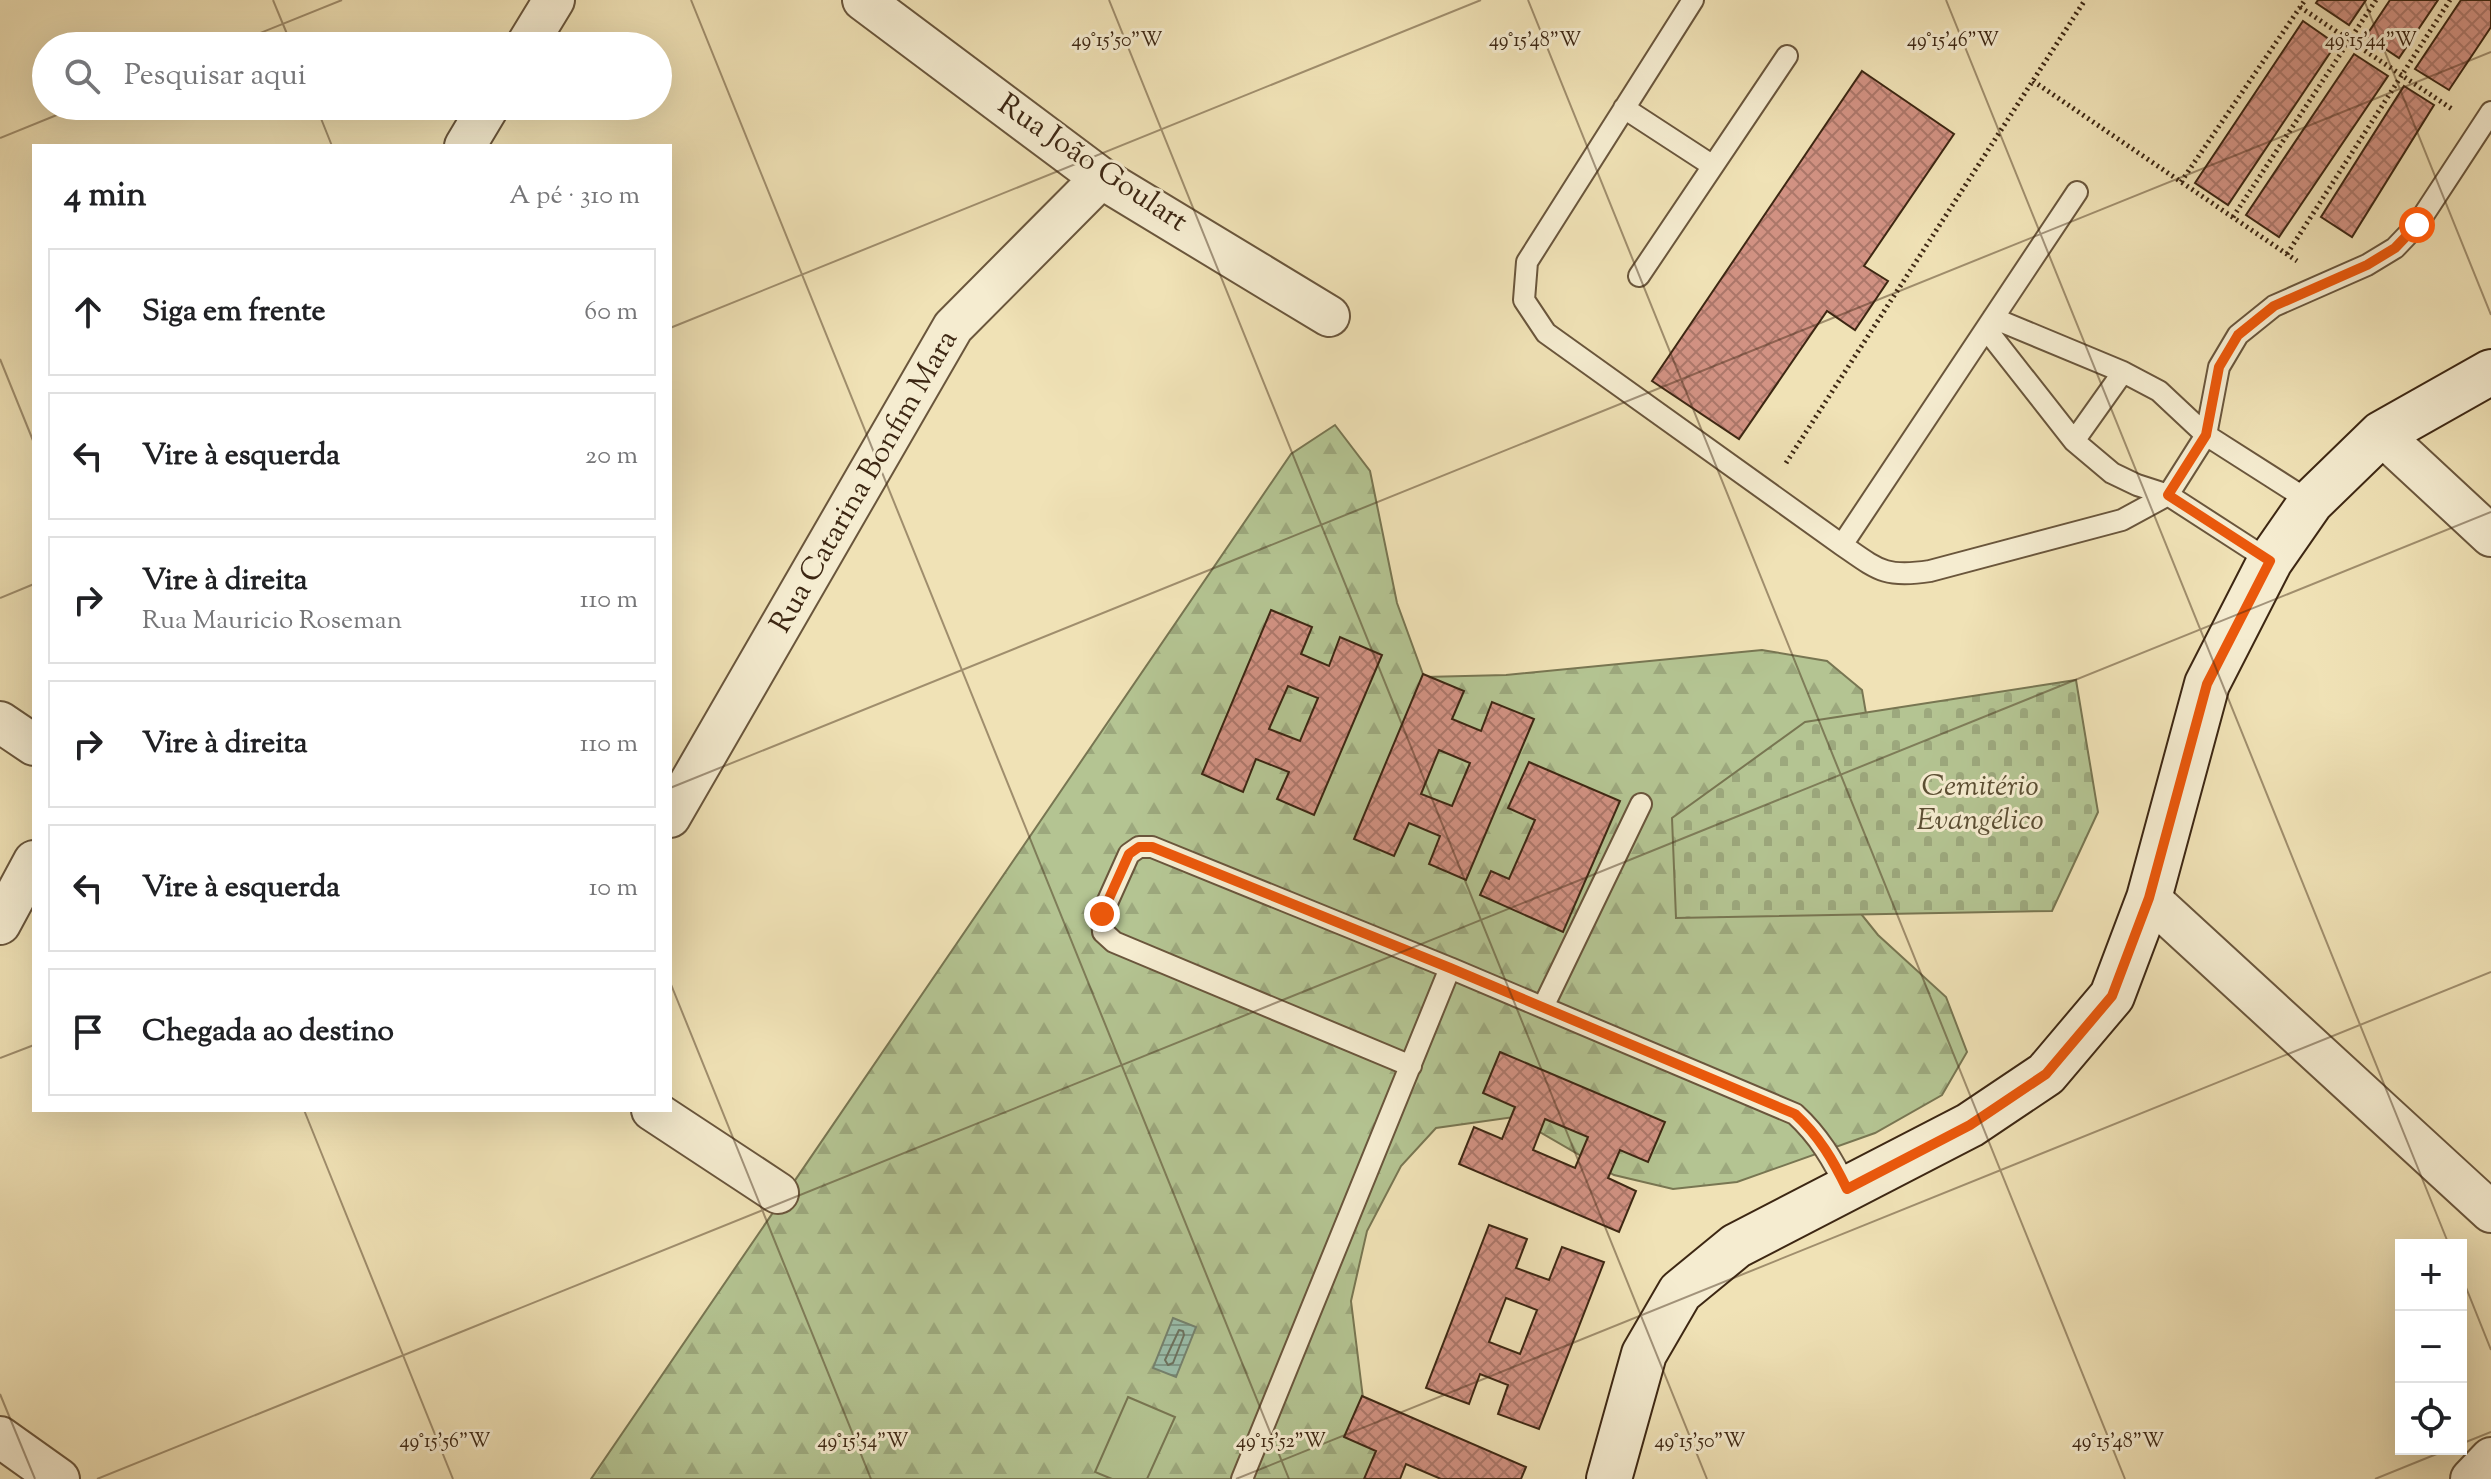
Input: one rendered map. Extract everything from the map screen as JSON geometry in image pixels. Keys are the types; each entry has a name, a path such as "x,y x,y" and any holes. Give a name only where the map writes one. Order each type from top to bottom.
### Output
{"main road":[{"path":"1609,1479 1644,1354 1680,1292 1736,1246 1970,1125 2046,1074 2112,996 2149,898 2207,684 2270,561 2311,502 2381,434 2491,372"}],"street":[{"path":"535,32 554,0"},
{"name":"Rua João Goulart","path":"863,0 1101,178 1329,316"},
{"path":"466,144 481,120"},
{"name":"Rua Catarina Bonfim Mara","path":"672,814 953,327 1101,178"},
{"path":"2381,434 2491,536"},
{"path":"0,722 32,744"},
{"path":"0,924 32,865"},
{"path":"2149,898 2491,1212"},
{"path":"655,1112 778,1193"},
{"path":"0,1437 59,1479"},
{"path":"2471,1479 2491,1458"}],"lane":[{"path":"1693,0 1527,262 1524,300 1546,333 1842,545 1876,568 1901,576 2122,520 2168,495 2206,435 2219,367 2238,335 2274,306 2367,265 2395,248 2417,225 2486,120"},
{"path":"1639,276 1787,56"},
{"path":"1624,108 1713,166"},
{"path":"1842,545 2077,192"},
{"path":"1989,324 2123,372 2159,391 2206,435 2311,502"},
{"path":"1989,324 2074,441 2112,473 2168,495 2270,561"},
{"path":"2074,441 2123,372"},
{"path":"1543,1007 1641,804"},
{"path":"1411,1066 1114,942 1103,932 1102,914 1129,854 1139,847 1152,847 1450,968 1795,1114 1812,1129 1831,1155 1847,1189"},
{"path":"1242,1479 1450,968"}],"path":[{"path":"1768,491 2085,0"},
{"path":"2181,182 2305,0"},
{"path":"2233,217 2376,0"},
{"path":"2287,254 2450,0"},
{"path":"2300,7 2402,75 2486,120"},
{"path":"2033,81 2328,282"}],"green space":[{"path":"1335,425 1370,471 1397,603 1424,677 1506,675 1762,650 1827,661 1862,690 1868,725 1837,884 1878,935 1946,997 1967,1052 1942,1095 1875,1133 1737,1182 1673,1189 1614,1175 1514,1117 1436,1128 1401,1166 1367,1231 1351,1301 1363,1398 1391,1479 591,1479 1291,454"},
{"name":"Cemitério Evangélico","path":"2076,680 2098,812 2052,911 1676,918 1672,818 1805,722"},
{"path":"1128,1397 1175,1417 1147,1479 1112,1479 1095,1472"}],"water":[{"path":"1173,1318 1196,1327 1176,1377 1153,1368"}],"building":[{"path":"2318,0 2366,0 2349,25 2316,3"},
{"path":"2390,0 2438,0 2399,58 2366,36"},
{"path":"2461,0 2491,0 2491,27 2449,90 2415,69"},
{"path":"2303,21 2336,44 2228,205 2195,183"},
{"path":"2354,54 2388,76 2279,237 2246,215"},
{"path":"1862,71 1954,134 1864,266 1888,281 1855,330 1827,311 1739,439 1652,381"},
{"path":"2404,86 2434,105 2352,237 2321,217"},
{"path":"1271,610 1312,627 1301,654 1329,666 1340,637 1382,655 1314,815 1277,799 1289,772 1256,759 1243,792 1202,774","holes":["1288,686 1318,698 1300,741 1269,729"]},
{"path":"1423,674 1464,691 1452,719 1481,731 1492,702 1534,719 1466,880 1429,864 1440,836 1409,823 1394,856 1354,839","holes":["1439,750 1470,763 1452,806 1421,794"]},
{"path":"1529,762 1620,801 1563,932 1480,895 1491,871 1509,879 1535,820 1508,808"},
{"path":"1500,1052 1665,1122 1648,1162 1620,1150 1608,1178 1636,1191 1619,1232 1459,1164 1474,1127 1502,1139 1515,1107 1483,1093","holes":["1545,1119 1588,1137 1575,1168 1533,1150"]},
{"path":"1489,1225 1527,1239 1516,1268 1549,1280 1562,1247 1604,1262 1539,1429 1498,1414 1508,1385 1480,1374 1469,1404 1426,1388","holes":["1506,1298 1537,1310 1520,1354 1489,1342"]},
{"path":"1362,1396 1526,1467 1521,1479 1441,1479 1406,1464 1400,1479 1364,1479 1376,1451 1344,1437"}],"route":[{"path":"1102,914 1129,854 1139,847 1152,847 1450,968 1795,1114 1812,1129 1831,1155 1847,1189 1970,1125 2046,1074 2112,996 2149,898 2207,684 2270,561 2168,495 2206,435 2219,367 2238,335 2274,306 2367,265 2395,248 2417,225"}]}
